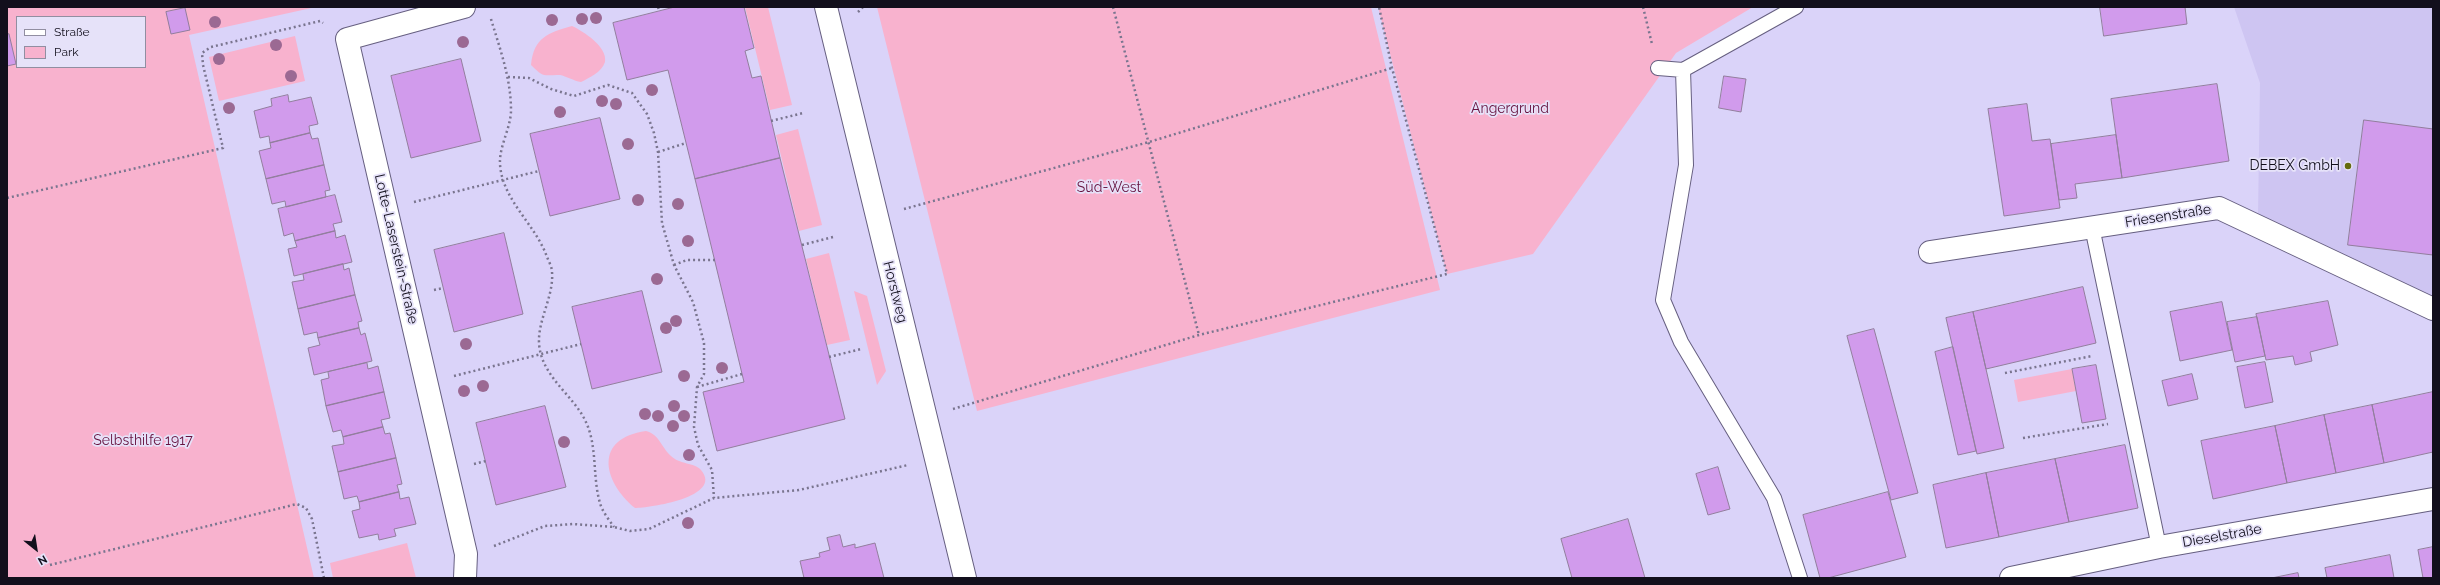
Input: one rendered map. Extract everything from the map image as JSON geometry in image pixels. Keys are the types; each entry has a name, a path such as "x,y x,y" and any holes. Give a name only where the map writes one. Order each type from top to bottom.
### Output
{"street":[{"path":"347,38 464,7"},
{"name":"Horstweg","path":"826,7 965,578"},
{"name":"Lotte-Laserstein-Straße","path":"347,38 466,554 465,578"},
{"name":"Friesenstraße","path":"1930,252 2219,208 2433,309"},
{"name":"Dieselstraße","path":"2011,578 2064,573 2159,547 2433,499"}],"lane":[{"path":"1658,68 1683,70 1796,7"},
{"path":"1683,70 1686,164 1663,300 1681,342 1774,498 1800,578"},
{"path":"2092,227 2159,547"}],"path":[{"path":"658,7 659,11"},
{"path":"1113,7 1199,335"},
{"path":"926,417 1199,335 1447,274 1392,68 1379,7"},
{"path":"1643,7 1658,68"},
{"path":"489,14 508,77 511,112 500,163 503,181 517,207 529,222 544,249 552,272 539,343 541,355 555,382 585,420 594,449 600,504 614,527"},
{"path":"7,198 223,148 203,65 202,53 211,47 320,21 347,38"},
{"path":"877,216 1149,142 1392,68"},
{"path":"508,77 529,78 551,89 574,96 608,85 632,93 647,114 654,133 658,152 662,223 674,265 693,302 704,343 704,374 697,387 694,426 698,445 712,470 714,498"},
{"path":"771,121 803,114"},
{"path":"658,152 686,143"},
{"path":"386,208 540,171"},
{"path":"802,245 834,237"},
{"path":"674,265 687,260 714,260"},
{"path":"427,382 581,344"},
{"path":"829,357 861,349"},
{"path":"2004,372 2118,349"},
{"path":"697,387 742,374"},
{"path":"2023,438 2132,418"},
{"path":"466,554 514,540 545,526 573,524 614,527 630,530 649,529 714,498 799,490 936,459"},
{"path":"50,565 297,504 306,508 312,519 324,578"}],"shaded area":[{"path":"2234,7 2433,7 2433,299 2258,216 2260,83"}],"green space":[{"name":"Selbsthilfe 1917","path":"7,7 316,7 189,35 314,578 7,578"},
{"path":"745,7 768,7 792,105 770,110"},
{"name":"Süd-West","path":"877,7 1371,7 1440,290 977,411"},
{"name":"Angergrund","path":"1378,7 1753,7 1676,53 1533,254 1447,274"},
{"path":"572,26 594,40 599,45 605,56 603,66 595,74 581,82 560,75 541,74 531,65 535,48 539,42 549,34"},
{"path":"295,36 305,81 219,101 209,57"},
{"path":"798,129 822,225 799,231 776,135"},
{"path":"829,253 850,340 827,345 806,259"},
{"path":"854,291 867,296 886,371 877,385"},
{"path":"2072,369 2076,391 2018,402 2014,380"},
{"path":"646,431 654,435 668,453 675,459 698,467 701,470 705,479 702,487 694,494 668,503 635,508 615,486 610,474 609,462 611,451 618,442 629,435"},
{"path":"407,543 416,578 333,578 330,563"}],"building":[{"path":"675,7 744,7 754,48 745,51 752,78 761,76 780,158 695,179 668,70 627,80 613,23"},
{"path":"2100,7 2185,7 2187,24 2104,36"},
{"path":"185,8 190,30 171,34 166,12"},
{"path":"9,34 16,64 7,66 7,35"},
{"path":"461,59 481,141 411,158 391,76"},
{"path":"1724,76 1746,79 1741,112 1719,108"},
{"path":"2217,84 2229,161 2122,178 2111,99"},
{"path":"288,95 289,102 311,97 318,124 309,126 310,133 270,143 269,136 260,138 254,111 272,106 271,99"},
{"path":"2027,104 2032,141 2050,139 2060,208 2004,216 1988,109"},
{"path":"600,118 620,199 550,216 530,134"},
{"name":"DEBEX GmbH","path":"2364,120 2433,129 2433,255 2348,245"},
{"path":"310,133 312,139 318,138 324,165 266,179 259,151 271,148 270,143"},
{"path":"2116,135 2122,178 2075,184 2077,198 2059,200 2051,144"},
{"path":"780,158 845,419 717,451 703,392 744,382 695,179"},
{"path":"324,165 330,190 325,191 326,197 286,207 285,201 272,204 266,179"},
{"path":"335,195 342,222 333,224 335,231 295,241 293,233 284,236 278,209"},
{"path":"335,231 336,238 345,235 352,262 294,276 288,249 297,247 295,241"},
{"path":"504,233 523,314 454,332 434,250"},
{"path":"343,264 344,270 349,268 355,295 298,309 292,282 304,280 303,274"},
{"path":"2083,287 2096,343 1986,369 1973,312"},
{"path":"642,291 662,372 592,389 572,307"},
{"path":"355,295 362,321 358,322 359,328 318,338 317,332 304,335 298,309"},
{"path":"2328,301 2338,345 2310,352 2312,361 2295,365 2293,356 2266,360 2256,314"},
{"path":"2222,302 2232,350 2180,361 2170,312"},
{"path":"1973,312 2004,448 1977,454 1946,318"},
{"path":"2257,317 2265,356 2235,362 2227,322"},
{"path":"359,328 361,335 365,333 372,361 314,375 308,348 320,345 318,338"},
{"path":"1874,329 1918,493 1891,500 1847,336"},
{"path":"1953,347 1976,451 1958,455 1935,352"},
{"path":"2265,362 2273,402 2245,408 2237,367"},
{"path":"367,363 368,369 378,366 384,392 326,406 321,380 329,378 328,372"},
{"path":"2096,365 2106,419 2082,423 2072,369"},
{"path":"2192,374 2198,399 2168,406 2162,381"},
{"path":"384,392 390,418 381,420 383,427 343,437 341,430 333,432 326,406"},
{"path":"2433,392 2433,452 2384,463 2372,405"},
{"path":"2372,405 2384,463 2336,473 2324,415"},
{"path":"545,406 566,487 496,505 476,423"},
{"path":"2324,415 2336,473 2287,483 2275,426"},
{"path":"2275,426 2287,483 2213,499 2201,441"},
{"path":"383,427 385,434 390,433 396,458 338,472 332,446 344,444 343,437"},
{"path":"2125,445 2138,508 2069,522 2055,459"},
{"path":"396,458 402,484 397,485 399,492 359,502 357,496 344,499 338,472"},
{"path":"2055,459 2069,522 1999,537 1986,473"},
{"path":"1718,467 1730,509 1708,515 1696,474"},
{"path":"1986,473 1999,537 1946,548 1933,485"},
{"path":"399,492 400,499 409,497 416,524 394,529 396,536 379,540 378,534 359,538 352,511 360,509 359,502"},
{"path":"1888,492 1906,557 1828,578 1820,578 1803,515"},
{"path":"1628,519 1645,578 1572,578 1561,539"},
{"path":"840,535 843,547 855,544 855,548 875,543 884,578 804,578 800,561 820,557 819,553 830,550 827,538"},
{"path":"2433,547 2433,578 2423,578 2418,550"},
{"path":"2390,555 2394,578 2327,578 2325,568"},
{"path":"2298,573 2299,578 2272,578"}],"place":[{"name":"DEBEX GmbH","path":"2348,166"}]}
